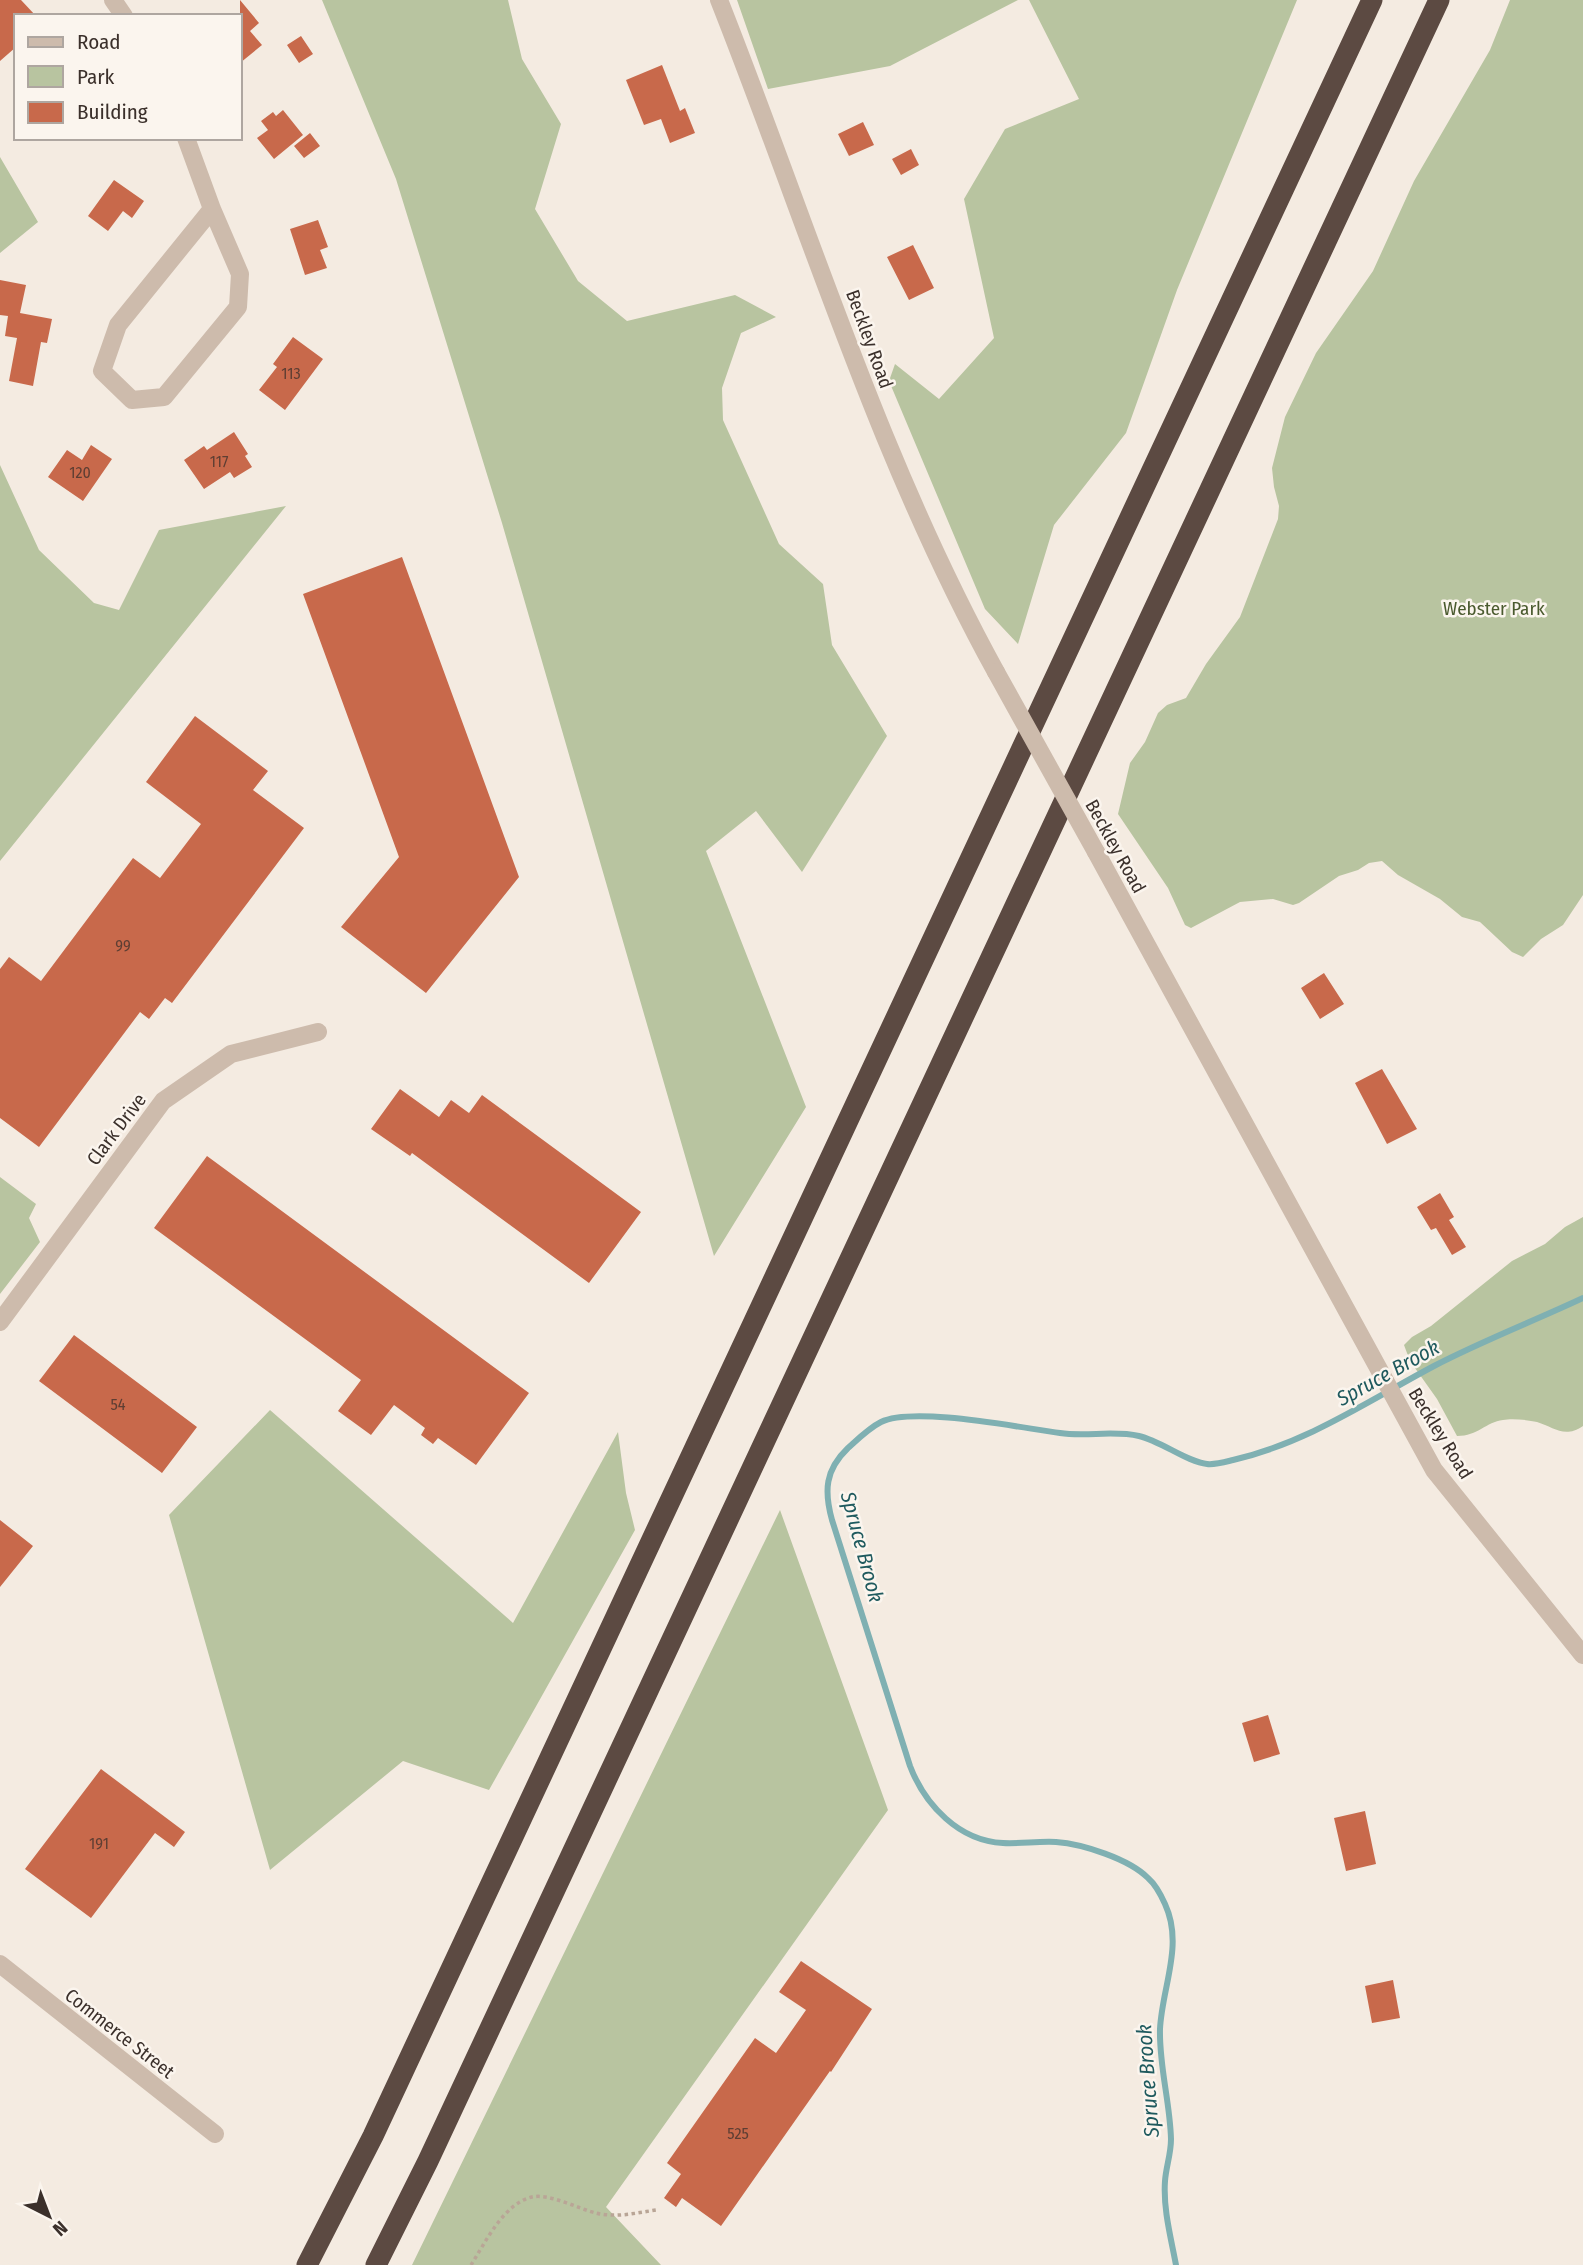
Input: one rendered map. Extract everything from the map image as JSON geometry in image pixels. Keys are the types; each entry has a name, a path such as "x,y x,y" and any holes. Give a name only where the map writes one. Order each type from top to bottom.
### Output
{"highway":[{"path":"307,2265 390,2098 1372,0"},
{"path":"376,2265 434,2148 1438,0"}],"street":[{"name":"Beckley Road","path":"719,0 890,449 942,567 996,672 1434,1470 1583,1655"},
{"path":"187,140 240,274 238,307 164,397 132,400 102,371 118,325 212,209"},
{"name":"Clark Drive","path":"0,1322 163,1101 231,1054 318,1032"},
{"name":"Commerce Street","path":"0,1964 215,2134"}],"path":[{"path":"471,2265 500,2221 520,2203 532,2197 545,2197 598,2214 621,2216 656,2210"}],"green space":[{"path":"322,0 508,0 522,59 561,124 535,209 578,281 627,321 735,295 776,317 741,333 722,388 723,420 779,544 823,584 832,645 887,736 802,872 756,811 706,851 806,1107 714,1256 502,523 396,179"},
{"path":"737,0 1018,0 890,66 768,89"},
{"path":"1029,0 1297,0 1177,290 1126,433 1054,525 1018,644 985,609 889,381 895,364 939,399 994,338 964,199 1005,129 1079,99"},
{"name":"Webster Park","path":"1510,0 1583,0 1583,895 1563,925 1541,939 1523,957 1512,952 1480,922 1462,917 1440,899 1398,875 1382,861 1369,863 1339,876 1299,903 1293,905 1273,899 1240,902 1191,928 1185,925 1168,888 1118,814 1130,763 1145,742 1158,713 1167,705 1186,698 1206,664 1240,617 1278,519 1279,506 1272,468 1285,417 1316,353 1373,271 1414,181 1490,50"},
{"path":"0,157 38,222 0,253"},
{"path":"0,465 39,550 94,603 119,610 159,530 286,506 0,861"},
{"path":"0,1177 36,1204 29,1218 40,1242 0,1294"},
{"path":"1583,1217 1583,1426 1565,1432 1537,1422 1507,1419 1471,1434 1457,1436 1437,1399 1410,1361 1404,1345 1512,1261 1545,1244 1565,1227"},
{"path":"270,1410 513,1623 618,1432 626,1493 635,1530 489,1790 403,1761 270,1870 169,1515"},
{"path":"780,1510 888,1810 606,2207 661,2265 412,2265"}],"building":[{"path":"0,0 21,0 34,14 14,14 14,49 0,61"},
{"path":"240,0 259,23 250,31 262,45 242,61 242,14"},
{"path":"301,36 313,54 299,63 287,45"},
{"path":"662,65 680,111 685,108 695,133 670,143 661,119 644,125 626,80"},
{"path":"283,110 303,135 274,159 257,138 268,130 261,121 273,112 276,116"},
{"path":"863,122 874,145 849,156 838,134"},
{"path":"310,133 320,146 304,158 294,146"},
{"path":"911,149 919,165 901,175 892,159"},
{"path":"114,180 144,201 132,218 123,211 108,231 88,216"},
{"path":"318,220 328,247 320,250 327,268 305,275 290,229"},
{"path":"913,245 934,288 909,300 887,257"},
{"path":"0,280 26,285 20,313 52,319 47,343 41,342 33,386 9,381 17,338 5,336 8,316 0,315"},
{"path":"293,337 323,359 285,410 259,390 277,367 273,364"},
{"path":"234,432 248,454 245,456 252,467 234,478 230,472 204,489 184,460 204,446 207,450"},
{"path":"91,445 112,459 83,501 48,477 67,450 82,460"},
{"path":"402,557 519,877 426,993 341,927 399,857 303,594"},
{"path":"195,716 268,771 253,790 304,828 172,1003 165,998 149,1019 140,1012 39,1147 0,1118 0,969 9,957 41,981 133,858 160,878 201,824 146,782"},
{"path":"1324,973 1344,1004 1320,1019 1301,988"},
{"path":"1382,1069 1417,1129 1387,1144 1355,1083"},
{"path":"400,1089 439,1117 451,1100 469,1113 482,1095 641,1212 589,1283 412,1153 410,1156 371,1129"},
{"path":"207,1156 529,1393 476,1465 438,1438 433,1444 421,1435 425,1428 394,1405 371,1435 338,1411 361,1380 154,1228"},
{"path":"1440,1193 1454,1217 1449,1220 1466,1247 1452,1255 1436,1228 1431,1230 1417,1207"},
{"path":"74,1335 197,1427 162,1473 39,1381"},
{"path":"0,1520 33,1546 0,1587"},
{"path":"1268,1715 1280,1754 1254,1762 1242,1723"},
{"path":"101,1769 185,1832 174,1847 155,1833 91,1918 25,1869"},
{"path":"1365,1811 1376,1864 1346,1871 1334,1818"},
{"path":"801,1961 872,2009 831,2072 721,2226 682,2198 676,2207 664,2198 681,2174 667,2163 755,2038 776,2053 806,2010 779,1992"},
{"path":"1393,1980 1400,2018 1372,2023 1365,1986"}],"waterway":[{"name":"Spruce Brook","path":"1176,2265 1165,2202 1171,2139 1160,2043 1173,1935 1165,1904 1148,1878 1118,1859 1067,1843 987,1841 958,1828 934,1807 910,1766 832,1520 827,1490 831,1473 840,1456 877,1424 917,1416 1070,1434 1129,1434 1199,1462 1223,1462 1260,1453 1312,1432 1452,1357 1583,1298"}]}
